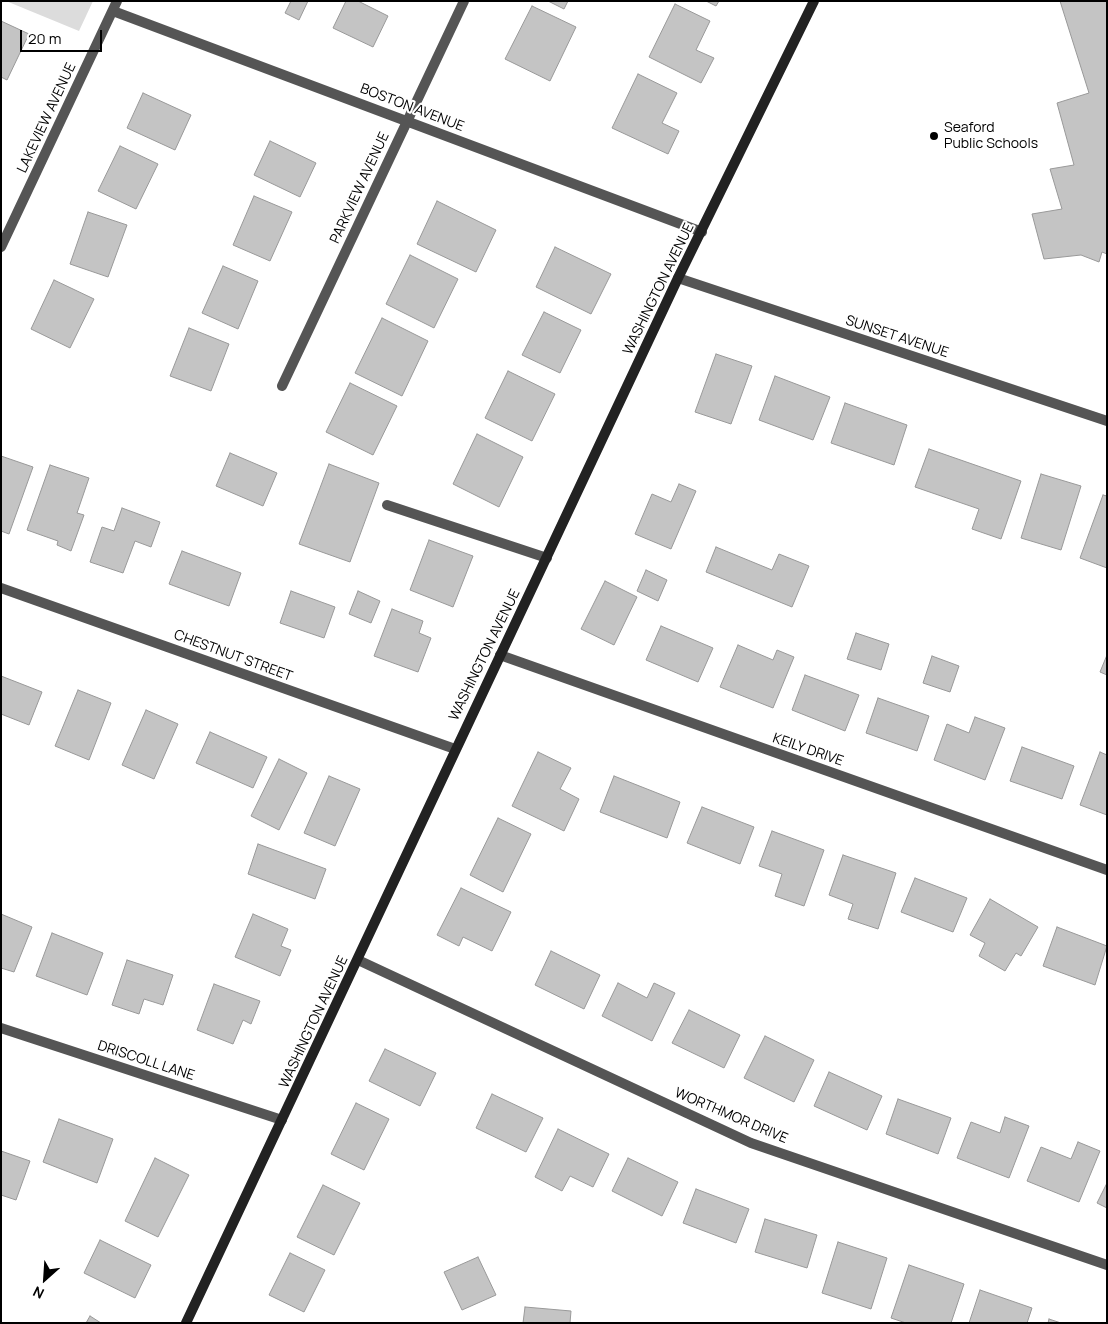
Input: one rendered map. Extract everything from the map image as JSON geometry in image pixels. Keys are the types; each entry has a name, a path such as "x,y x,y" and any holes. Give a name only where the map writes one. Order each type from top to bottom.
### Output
{"street":[{"name":"PARKVIEW AVENUE","path":"282,386 464,1"},
{"name":"WASHINGTON AVENUE","path":"186,1323 678,278 814,1"},
{"name":"BOSTON AVENUE","path":"115,6 407,121 702,232"},
{"name":"LAKEVIEW AVENUE","path":"1,247 115,6"},
{"name":"SUNSET AVENUE","path":"678,278 1107,421"},
{"path":"387,505 546,558"},
{"name":"CHESTNUT STREET","path":"1,588 455,749"},
{"name":"KEILY DRIVE","path":"500,656 1107,870"},
{"name":"WORTHMOR DRIVE","path":"358,960 751,1143 1107,1265"},
{"name":"DRISCOLL LANE","path":"1,1028 282,1120"}],"shaded area":[{"path":"6,1 93,1 79,31"}],"building":[{"path":"291,1 308,1 299,20 285,13"},
{"path":"346,1 358,1 388,16 373,47 333,28"},
{"path":"548,1 568,1 564,9"},
{"path":"706,1 719,1 716,6"},
{"path":"1060,1 1107,1 1107,254 1102,252 1099,262 1081,255 1044,259 1032,214 1062,209 1050,169 1074,165 1057,103 1089,93"},
{"path":"675,4 710,21 696,50 714,58 701,83 649,57"},
{"path":"532,6 576,27 550,81 505,59"},
{"path":"1,21 29,34 7,80 1,77"},
{"path":"638,74 677,93 662,123 679,131 668,154 612,128"},
{"path":"143,93 191,115 175,150 127,128"},
{"path":"270,141 316,163 300,197 254,175"},
{"path":"120,146 158,164 136,209 98,191"},
{"path":"254,196 292,212 270,261 233,245"},
{"path":"437,201 496,230 476,272 417,244"},
{"path":"88,212 127,225 108,277 70,264"},
{"path":"555,247 611,274 591,314 536,287"},
{"path":"410,255 458,279 434,328 386,304"},
{"path":"223,266 258,281 238,329 202,313"},
{"path":"54,280 94,299 70,348 31,329"},
{"path":"544,312 581,330 560,373 522,355"},
{"path":"382,318 428,341 402,396 355,373"},
{"path":"189,328 229,344 211,391 170,376"},
{"path":"716,354 752,366 731,424 695,412"},
{"path":"508,371 555,394 532,441 485,418"},
{"path":"775,376 830,397 813,440 759,420"},
{"path":"350,383 397,406 373,455 326,432"},
{"path":"845,403 907,425 894,465 831,443"},
{"path":"477,434 523,457 499,507 453,484"},
{"path":"929,449 1021,481 1001,539 972,529 979,509 915,487"},
{"path":"230,453 277,473 263,506 216,486"},
{"path":"1,456 33,467 9,534 1,531"},
{"path":"329,464 379,483 350,562 299,544"},
{"path":"50,465 89,478 77,513 84,515 71,551 57,545 58,541 27,530"},
{"path":"1041,474 1081,486 1061,550 1021,538"},
{"path":"679,484 696,491 671,549 635,534 652,494 671,502"},
{"path":"1103,495 1107,496 1107,568 1080,558"},
{"path":"122,508 160,522 151,547 135,541 123,573 90,562 102,527 114,531"},
{"path":"429,540 473,556 453,607 410,590"},
{"path":"716,547 772,570 779,554 809,566 792,607 706,572"},
{"path":"182,551 241,573 229,606 169,584"},
{"path":"646,570 667,580 658,601 637,591"},
{"path":"605,581 637,597 614,645 581,629"},
{"path":"291,591 335,607 324,638 280,623"},
{"path":"358,591 380,601 371,623 349,614"},
{"path":"392,609 423,621 419,633 431,638 418,672 374,656"},
{"path":"661,626 713,648 698,682 646,660"},
{"path":"856,633 889,644 881,670 847,659"},
{"path":"738,645 773,660 777,650 794,657 773,708 720,687"},
{"path":"1107,655 1107,675 1100,672"},
{"path":"932,656 959,666 950,692 923,683"},
{"path":"805,675 859,695 845,731 792,710"},
{"path":"1,676 42,692 29,725 1,714"},
{"path":"78,690 111,703 89,760 55,746"},
{"path":"878,698 929,716 917,751 866,733"},
{"path":"146,710 178,724 154,779 122,765"},
{"path":"975,717 1005,728 985,780 934,760 947,724 969,733"},
{"path":"210,732 267,757 253,788 196,763"},
{"path":"1022,747 1074,766 1062,799 1010,781"},
{"path":"538,752 571,768 560,789 579,799 564,831 512,806"},
{"path":"1100,752 1107,755 1107,815 1080,805"},
{"path":"279,759 307,773 279,830 251,816"},
{"path":"329,776 360,789 335,846 304,833"},
{"path":"614,776 680,802 667,838 600,812"},
{"path":"702,807 754,827 740,864 687,843"},
{"path":"498,818 531,834 503,892 470,875"},
{"path":"772,831 824,850 804,906 775,896 782,874 759,866"},
{"path":"258,844 326,869 315,899 248,874"},
{"path":"843,855 896,873 878,929 848,919 853,904 829,895"},
{"path":"915,878 967,898 953,932 901,912"},
{"path":"461,888 511,912 492,951 463,937 459,946 437,935"},
{"path":"990,899 1038,927 1021,956 1016,953 1005,971 979,956 985,943 970,935"},
{"path":"1,914 32,927 14,972 1,968"},
{"path":"253,914 288,929 281,946 291,950 280,976 235,957"},
{"path":"1057,927 1107,946 1095,985 1043,966"},
{"path":"52,933 103,953 87,995 36,976"},
{"path":"551,951 600,975 584,1009 535,985"},
{"path":"127,960 173,975 163,1005 144,999 139,1014 112,1005"},
{"path":"618,983 647,998 654,983 675,993 652,1041 602,1016"},
{"path":"214,984 260,1001 251,1024 243,1020 233,1044 197,1030"},
{"path":"689,1010 740,1035 724,1068 672,1043"},
{"path":"765,1036 814,1060 794,1102 744,1078"},
{"path":"385,1049 436,1073 420,1106 369,1081"},
{"path":"829,1072 882,1096 867,1130 814,1106"},
{"path":"492,1094 543,1118 526,1152 476,1128"},
{"path":"898,1099 951,1118 938,1154 886,1134"},
{"path":"356,1103 389,1119 364,1170 331,1154"},
{"path":"1005,1117 1029,1126 1009,1178 957,1158 971,1122 1000,1133"},
{"path":"59,1119 113,1139 97,1183 43,1162"},
{"path":"558,1129 609,1154 593,1187 570,1176 562,1191 535,1177"},
{"path":"1078,1142 1100,1151 1079,1202 1027,1181 1041,1147 1071,1159"},
{"path":"1,1151 30,1161 16,1200 1,1195"},
{"path":"155,1158 189,1175 158,1237 125,1221"},
{"path":"628,1158 678,1182 662,1216 612,1191"},
{"path":"1107,1183 1107,1208 1097,1203"},
{"path":"323,1185 360,1203 334,1255 297,1237"},
{"path":"696,1189 749,1209 736,1243 683,1223"},
{"path":"765,1219 817,1235 807,1268 755,1252"},
{"path":"100,1240 151,1265 135,1298 84,1273"},
{"path":"838,1242 887,1258 871,1309 822,1293"},
{"path":"290,1253 325,1270 304,1312 269,1295"},
{"path":"478,1257 496,1295 462,1310 444,1272"},
{"path":"909,1265 964,1284 951,1323 906,1323 891,1318"},
{"path":"980,1290 1032,1308 1027,1323 969,1323"},
{"path":"525,1307 571,1311 570,1323 523,1323"},
{"path":"90,1316 101,1323 86,1323"},
{"path":"1049,1319 1061,1323 1048,1323"}],"place":[{"name":"Seaford Public Schools","path":"934,136"}]}
